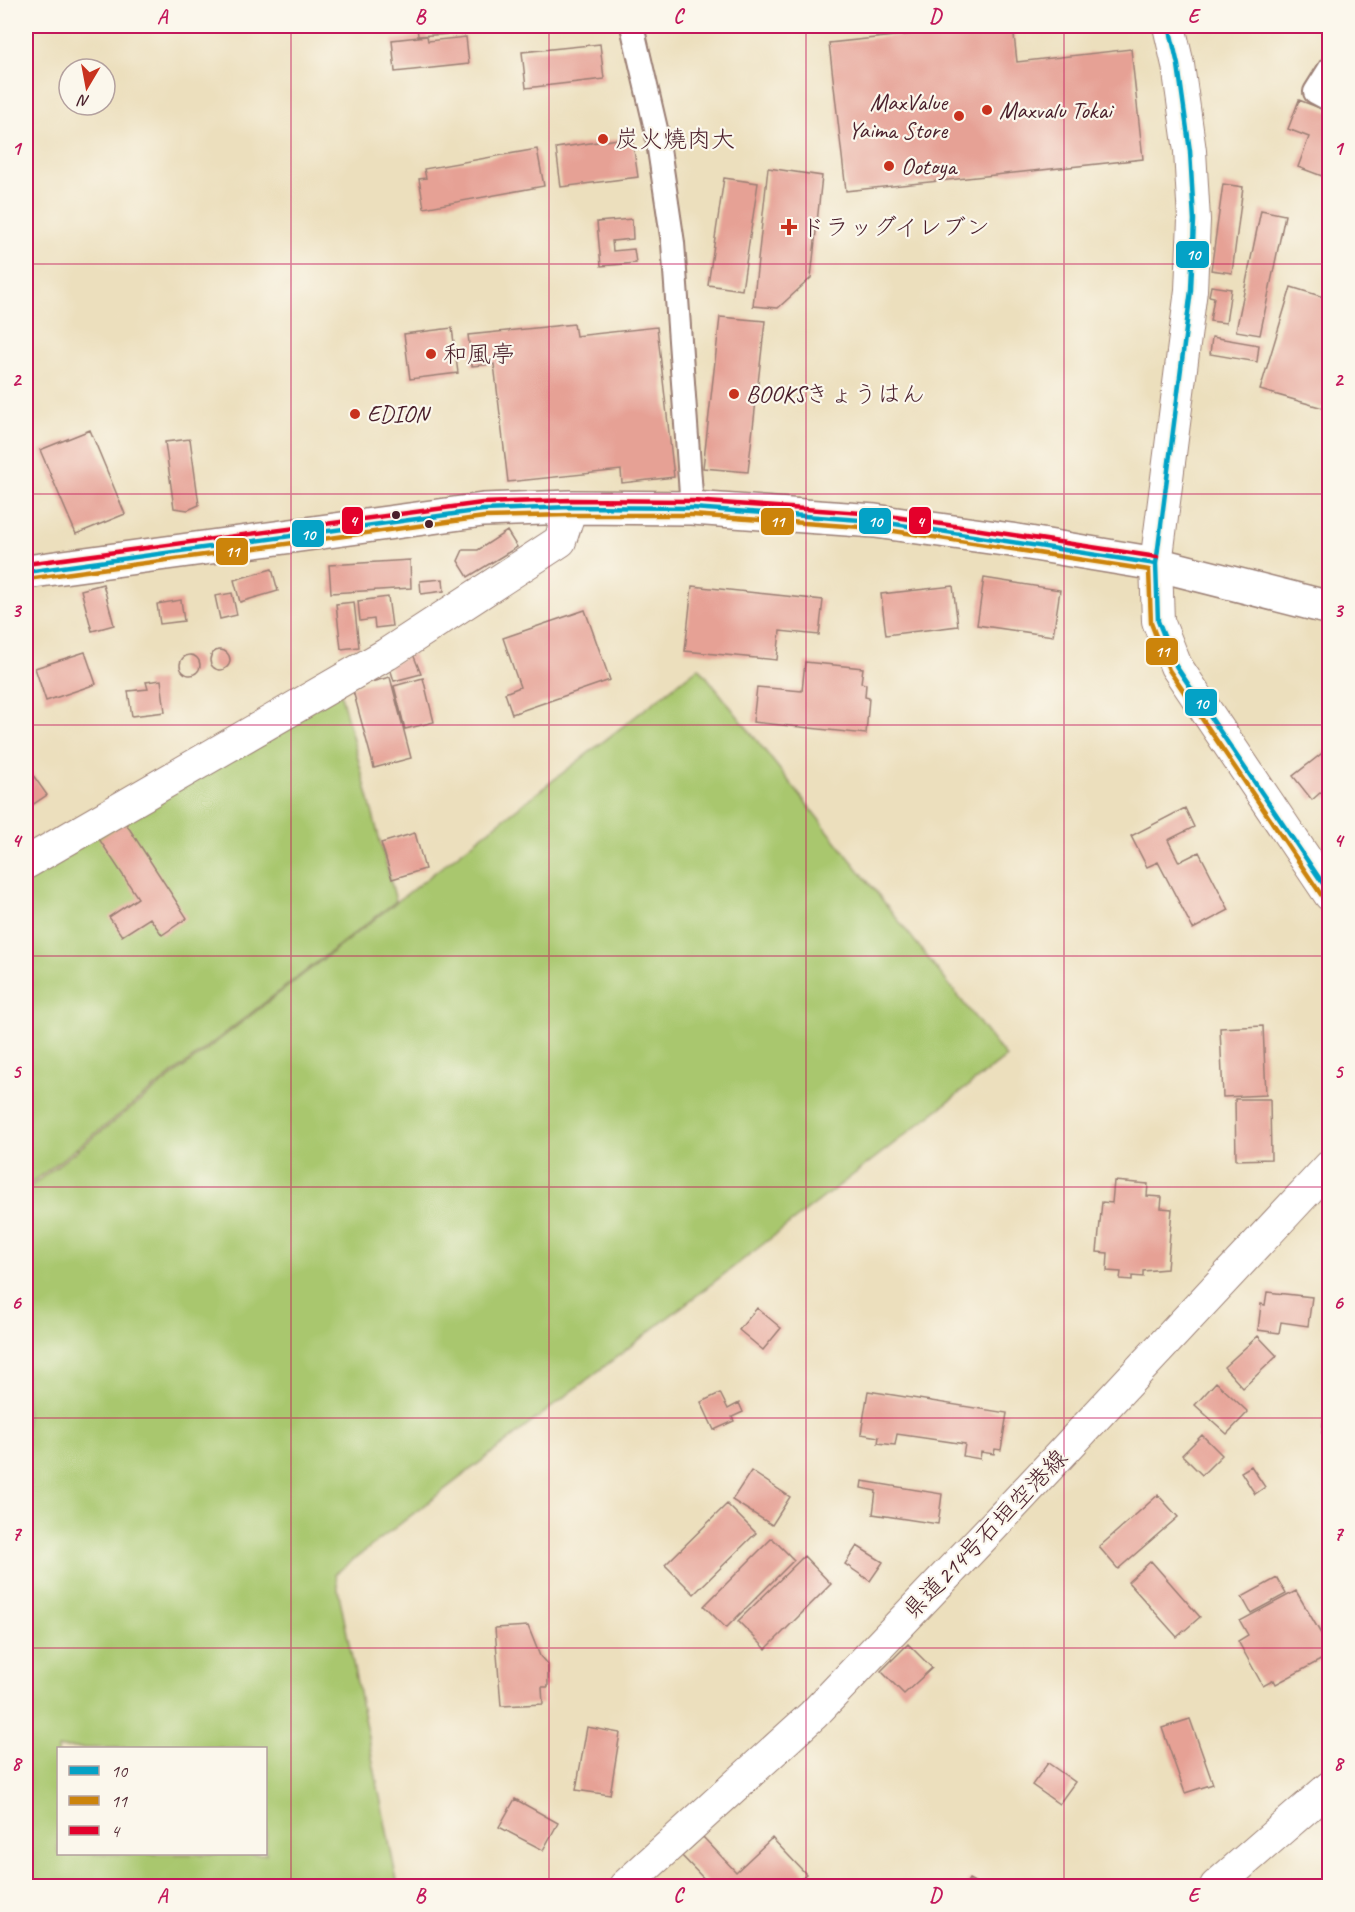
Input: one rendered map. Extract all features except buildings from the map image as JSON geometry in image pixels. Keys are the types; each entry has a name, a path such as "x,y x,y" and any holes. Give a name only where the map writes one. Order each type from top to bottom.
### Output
{"highway":[{"path":"26,572 483,510 571,507 692,508 875,521 1011,540 1156,564 1329,608"}],"street":[{"path":"632,26 656,129 672,243 692,508"},
{"path":"1169,26 1178,65 1188,141 1194,220 1191,290 1156,564 1158,621 1176,666 1329,895"},
{"path":"1329,68 1315,92 1329,100"},
{"path":"26,862 387,654 560,541 571,507"},
{"name":"県道214号石垣空港線","path":"625,1887 813,1715 1003,1516 1329,1166"},
{"path":"1216,1887 1329,1787"}],"green space":[{"path":"699,667 1006,1057 335,1574 398,1886 26,1886 26,1190"},
{"path":"340,691 396,901 26,1187 26,871"}],"transit line":[{"name":"10","path":"1169,26 1178,65 1190,151 1194,220 1191,290 1156,564 1158,621 1176,666 1330,894"},
{"name":"4","path":"26,564 482,503 571,500 693,501 876,514 1157,557"},
{"name":"10","path":"26,572 483,510 571,507 692,508 875,521 1156,564"},
{"name":"11","path":"27,579 484,517 571,515 692,515 874,528 1149,570 1151,623 1169,670 1324,899"}],"place":[{"name":"Maxvalu Tokai","path":"987,110"},
{"name":"MaxValue Yaima Store","path":"959,116"},
{"name":"炭火燒肉大","path":"603,139"},
{"name":"Ootoya","path":"889,166"},
{"name":"ドラッグイレブン","path":"789,227"},
{"name":"和風亭","path":"431,354"},
{"name":"BOOKSきょうはん","path":"734,394"},
{"name":"EDION","path":"355,414"}]}
